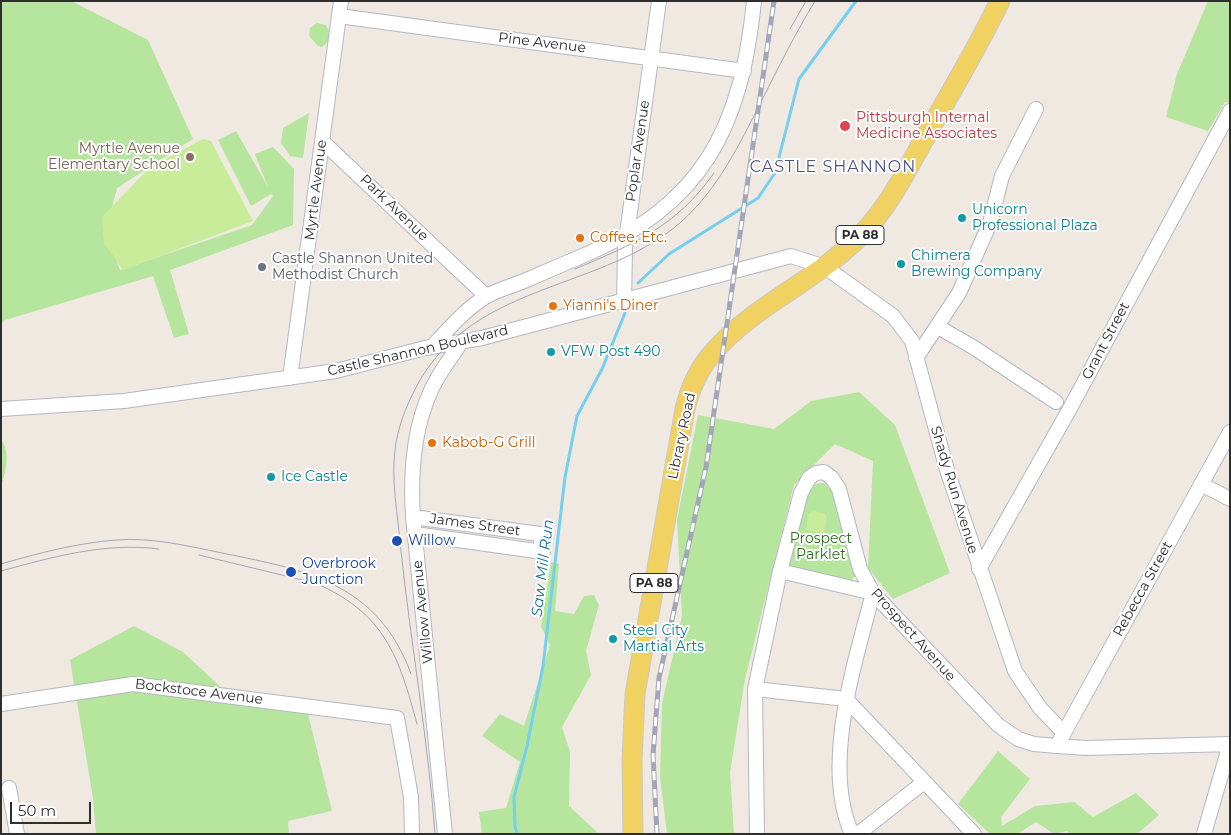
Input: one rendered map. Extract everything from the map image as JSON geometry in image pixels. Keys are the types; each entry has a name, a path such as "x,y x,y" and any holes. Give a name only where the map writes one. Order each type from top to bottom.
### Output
{"main road":[{"name":"Library Road","path":"632,834 632,760 636,686 689,393 704,365 721,344 746,322 825,267 871,224 892,196 1000,1"}],"street":[{"name":"Myrtle Avenue","path":"290,378 341,1"},
{"name":"Poplar Avenue","path":"624,302 627,233 659,1"},
{"path":"434,346 457,319 486,296 599,249 627,233 662,209 696,176 712,152 731,117 744,71 754,1"},
{"name":"Pine Avenue","path":"339,16 744,71"},
{"path":"916,358 959,293 990,223 1002,176 1036,109"},
{"name":"Grant Street","path":"979,569 1068,412 1229,111"},
{"name":"Park Avenue","path":"322,142 486,296"},
{"name":"Castle Shannon Boulevard","path":"1,409 124,401 336,371 624,302 791,256 825,267"},
{"name":"Shady Run Avenue","path":"825,267 894,316 912,341 947,470 1015,671 1040,708 1064,733"},
{"path":"938,327 973,347 1056,402"},
{"name":"Willow Avenue","path":"445,834 413,517 414,454 423,413 438,378 461,342"},
{"name":"Rebecca Street","path":"1057,746 1230,432"},
{"name":"Prospect Avenue","path":"757,834 755,689 780,571 801,493 809,478 816,473 824,472 832,478 839,489 860,569 872,592 998,725 1018,739 1034,744 1086,748 1230,744"},
{"path":"1201,484 1230,499"},
{"name":"James Street","path":"413,517 540,534 543,552 415,534"},
{"path":"780,571 872,592 846,699 842,724 841,793 844,815 852,834"},
{"name":"Bockstoce Avenue","path":"1,704 133,684 398,718 411,797 412,834"},
{"path":"755,689 846,699 974,834"},
{"path":"1204,834 1230,744"},
{"path":"858,834 924,782"},
{"path":"9,788 17,834"}],"green space":[{"path":"1,1 71,1 148,40 193,139 117,188 106,230 120,270 252,225 273,196 271,194 251,206 218,140 236,131 268,187 255,154 273,147 294,169 293,225 170,270 189,334 174,338 153,276 5,320 1,324"},
{"path":"1208,1 1230,1 1230,103 1225,102 1208,131 1166,117 1177,74"},
{"path":"317,23 326,25 330,33 329,41 322,47 318,46 309,36 310,28"},
{"path":"309,113 303,158 290,156 281,143 283,128"},
{"path":"203,139 211,141 253,221 123,270 104,243 102,217 150,167"},
{"path":"859,392 895,425 950,573 893,599 868,568 873,461 835,444 794,485 745,679 730,772 734,834 667,834 660,777 662,703 682,616 677,520 698,415 774,429 811,401"},
{"path":"1,439 7,457 1,486"},
{"name":"Prospect Parklet","path":"823,483 830,487 835,495 857,574 850,582 786,568 804,504 815,484"},
{"path":"814,511 824,513 827,517 824,533 806,530 809,514"},
{"path":"551,562 559,564 555,611 574,614 584,596 594,595 599,605 586,651 591,675 562,727 570,752 569,806 599,834 482,834 479,812 506,808 520,762 482,736 500,714 524,726 550,645 541,627"},
{"path":"134,626 183,652 241,706 308,714 332,811 288,821 289,834 96,834 93,798 70,660"},
{"path":"998,751 1030,779 1001,817 1002,826 1035,806 1074,802 1093,817 1136,793 1159,815 1137,834 1070,834 1067,831 1054,834 1036,822 1017,834 990,834 958,804"}],"waterway":[{"name":"Saw Mill Run","path":"638,283 669,254 758,198 775,173 799,79 856,1"},
{"name":"Saw Mill Run","path":"517,834 514,797 527,746 543,666 565,477 577,416 602,369 625,313"}],"tram line":[{"path":"790,29 806,1"},
{"path":"435,834 394,483 394,456 402,418 420,380 445,348 475,323 508,305 615,262 650,245 681,222 694,209 727,166 815,1"},
{"path":"575,269 635,242 669,221 700,192 714,173"},
{"path":"1,564 72,546 129,539 183,545 282,566 336,586 359,600 379,619 397,643 411,674"},
{"path":"1,571 60,556 99,549 139,547 159,549"},
{"path":"199,555 315,583 339,595 358,608 386,640 403,678 417,724"}],"railway":[{"path":"657,834 653,755 659,678 706,467 774,1"}],"place":[{"name":"Pittsburgh Internal Medicine Associates","path":"845,126"},
{"name":"Myrtle Avenue Elementary School","path":"190,157"},
{"name":"Unicorn Professional Plaza","path":"962,218"},
{"name":"Coffee, Etc.","path":"580,238"},
{"name":"Chimera Brewing Company","path":"901,264"},
{"name":"Castle Shannon United Methodist Church","path":"262,267"},
{"name":"Yianni's Diner","path":"553,306"},
{"name":"VFW Post 490","path":"551,352"},
{"name":"Kabob-G Grill","path":"432,443"},
{"name":"Ice Castle","path":"271,477"},
{"name":"Willow","path":"397,541"},
{"name":"Overbrook Junction","path":"291,572"},
{"name":"Steel City Martial Arts","path":"613,639"}],"district":[{"name":"CASTLE SHANNON","path":"833,167"}]}
